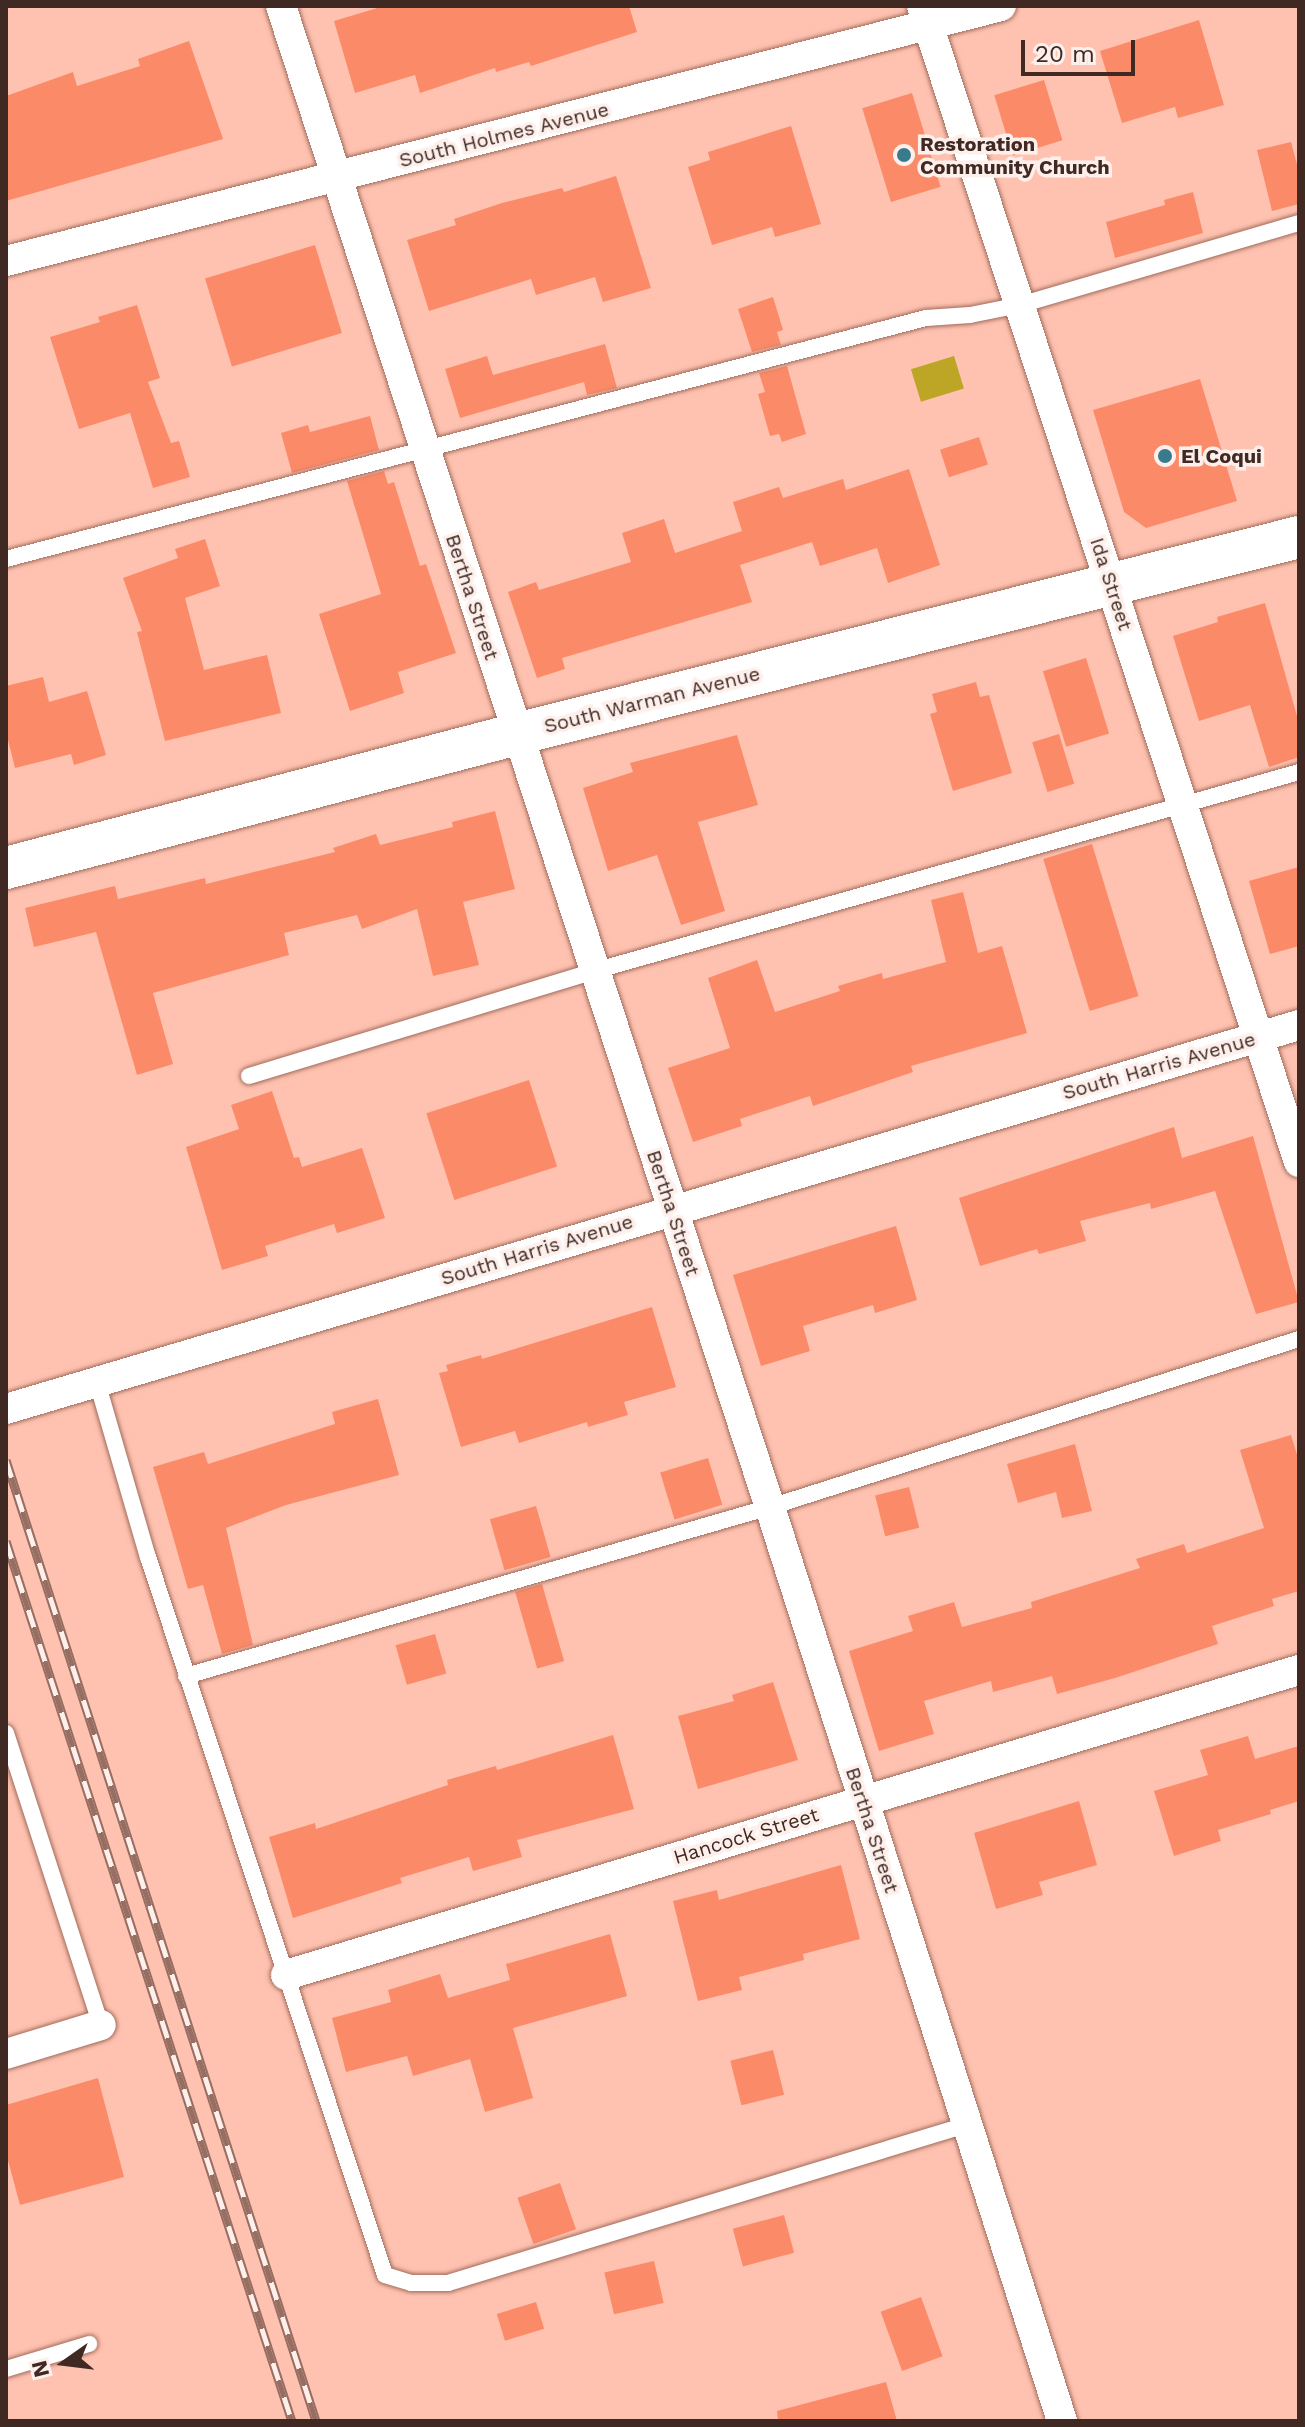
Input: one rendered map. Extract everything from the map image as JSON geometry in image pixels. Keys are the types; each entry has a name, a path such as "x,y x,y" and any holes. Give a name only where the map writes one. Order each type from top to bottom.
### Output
{"main road":[{"name":"South Warman Avenue","path":"6,868 517,734 1299,537"}],"street":[{"name":"Bertha Street","path":"281,6 770,1507 1062,2421"},
{"name":"South Holmes Avenue","path":"6,261 337,177 925,15 1001,6"},
{"name":"Ida Street","path":"925,15 1299,1162"},
{"name":"South Harris Avenue","path":"6,1409 1299,1025"},
{"name":"Hancock Street","path":"286,1975 1299,1670"},
{"path":"6,2054 101,2025"}],"lane":[{"path":"6,559 926,318 970,315 1020,305 1299,223"},
{"path":"249,1076 594,971 1299,772"},
{"path":"186,1676 770,1507 1299,1339"},
{"path":"97,1382 186,1676 385,2275 411,2283 448,2283 966,2125"},
{"path":"6,1733 101,2025"},
{"path":"6,2369 89,2344"}],"shaded area":[{"path":"954,356 964,389 921,402 911,369"}],"building":[{"path":"384,6 629,6 637,32 531,66 529,62 496,72 495,68 420,93 415,75 355,93 334,21"},
{"path":"1199,20 1224,105 1178,118 1175,107 1122,123 1100,51"},
{"path":"189,41 223,139 6,201 6,96 73,72 77,86 140,66 138,59"},
{"path":"1044,80 1062,140 1013,155 994,95"},
{"path":"912,93 941,187 891,202 862,108"},
{"path":"791,126 821,224 775,237 772,227 712,245 688,167 710,160 708,152"},
{"path":"1291,142 1299,172 1299,204 1272,211 1257,150"},
{"path":"616,176 651,288 603,302 595,277 536,295 531,279 429,311 407,240 456,225 454,219 502,203 562,188 564,192"},
{"path":"1193,192 1203,233 1115,258 1106,222 1165,205 1164,200"},
{"path":"315,245 342,333 232,367 205,279"},
{"path":"773,297 783,330 777,332 781,345 752,352 738,309"},
{"path":"137,305 160,378 148,382 171,443 179,441 190,477 153,488 130,413 79,429 50,337 100,322 98,317"},
{"path":"605,344 617,388 587,395 584,382 460,418 445,369 487,356 493,375"},
{"path":"787,366 806,434 782,442 779,434 770,436 758,394 765,392 759,373"},
{"name":"El Coqui","path":"1200,379 1237,501 1146,528 1124,512 1093,410"},
{"path":"370,416 379,450 292,473 281,433 308,425 310,432"},
{"path":"979,437 988,465 949,477 940,450"},
{"path":"909,469 940,565 888,583 877,548 820,566 812,542 740,565 752,602 562,658 565,669 537,678 508,592 536,582 539,590 631,562 622,533 664,519 675,553 742,531 733,502 779,487 783,498 843,479 846,490"},
{"path":"384,471 388,484 394,482 420,566 426,564 456,653 398,672 404,693 350,711 319,614 381,594 347,481"},
{"path":"205,539 220,586 185,598 204,670 267,655 281,713 165,741 137,632 142,631 123,578 178,558 175,549"},
{"path":"1265,603 1299,723 1299,757 1269,767 1250,705 1199,721 1173,636 1218,622 1217,617"},
{"path":"1086,658 1109,734 1066,747 1043,671"},
{"path":"43,677 49,702 87,691 106,755 74,765 71,754 15,768 6,732 6,686"},
{"path":"976,682 980,697 989,695 1012,773 953,791 930,714 937,712 932,694"},
{"path":"1059,734 1074,784 1047,792 1032,742"},
{"path":"737,735 758,805 698,822 725,911 681,925 657,855 608,871 583,788 633,772 630,763"},
{"path":"495,811 515,889 463,902 479,965 433,976 417,909 362,929 357,915 284,933 289,955 153,993 173,1064 137,1075 96,932 34,947 25,908 115,886 118,899 205,878 206,884 335,852 333,848 376,834 380,845 453,827 452,822"},
{"path":"1092,844 1138,996 1090,1011 1043,859"},
{"path":"1299,867 1299,946 1270,954 1249,881"},
{"path":"963,892 978,953 1002,946 1027,1033 911,1066 913,1072 813,1106 810,1096 740,1119 742,1126 693,1142 668,1068 730,1048 708,978 757,960 775,1012 840,991 838,986 882,973 883,979 946,962 931,900"},
{"path":"529,1080 557,1167 454,1200 426,1113"},
{"path":"272,1091 294,1158 299,1157 302,1167 362,1148 385,1218 337,1233 334,1224 265,1246 268,1256 222,1270 186,1147 239,1129 231,1105"},
{"path":"1174,1127 1182,1158 1253,1136 1299,1302 1256,1314 1215,1191 1151,1209 1150,1203 1080,1221 1086,1241 1039,1254 1037,1249 980,1266 959,1198"},
{"path":"896,1226 917,1300 875,1313 873,1305 803,1326 810,1351 761,1366 733,1275"},
{"path":"652,1307 676,1387 624,1402 628,1415 588,1427 587,1422 519,1443 515,1431 461,1447 439,1373 448,1371 446,1365 481,1355 482,1359"},
{"path":"378,1399 399,1475 286,1505 226,1528 253,1645 222,1654 203,1585 188,1589 153,1467 204,1452 208,1464 335,1424 332,1412"},
{"path":"1291,1435 1299,1461 1299,1591 1272,1599 1274,1606 1212,1626 1218,1644 1115,1678 1057,1694 1052,1676 993,1692 991,1681 924,1701 934,1734 879,1751 849,1651 913,1631 908,1616 954,1602 962,1627 1032,1608 1031,1602 1140,1568 1136,1559 1184,1544 1187,1553 1264,1528 1240,1450"},
{"path":"1075,1444 1092,1511 1062,1518 1056,1492 1018,1503 1007,1464"},
{"path":"708,1458 722,1505 675,1519 660,1473"},
{"path":"909,1487 919,1528 885,1536 875,1495"},
{"path":"536,1506 551,1557 504,1570 490,1519"},
{"path":"542,1584 564,1661 537,1669 515,1592"},
{"path":"435,1634 446,1673 407,1685 396,1645"},
{"path":"773,1682 798,1760 698,1789 678,1716 734,1701 732,1695"},
{"path":"613,1735 634,1809 517,1840 522,1857 473,1871 469,1857 400,1878 402,1883 293,1918 269,1837 315,1823 316,1829 448,1785 447,1780 496,1766 497,1770"},
{"path":"1248,1736 1255,1759 1299,1746 1299,1801 1270,1810 1271,1814 1218,1830 1221,1841 1174,1856 1154,1791 1208,1775 1200,1750"},
{"path":"1079,1801 1097,1865 1039,1882 1043,1895 996,1909 974,1833"},
{"path":"841,1865 860,1939 803,1954 804,1960 739,1977 742,1990 698,2001 673,1901 717,1890 719,1900"},
{"path":"610,1934 627,1996 513,2028 533,2098 485,2112 470,2059 413,2076 407,2056 346,2072 332,2018 391,2002 388,1990 440,1974 448,1998 510,1980 506,1964"},
{"path":"773,2050 784,2095 741,2105 730,2061"},
{"path":"98,2078 124,2177 20,2205 6,2153 6,2105"},
{"path":"560,2183 576,2229 533,2244 517,2198"},
{"path":"784,2215 794,2253 743,2266 733,2229"},
{"path":"654,2261 664,2303 614,2314 604,2272"},
{"path":"921,2297 943,2356 902,2371 881,2312"},
{"path":"536,2302 544,2329 505,2341 497,2314"},
{"path":"886,2382 897,2421 778,2421 777,2411"}],"railway":[{"path":"6,1460 316,2421"},
{"path":"6,1541 292,2421"}],"place":[{"name":"Restoration Community Church","path":"904,155"},
{"name":"El Coqui","path":"1165,456"}]}
